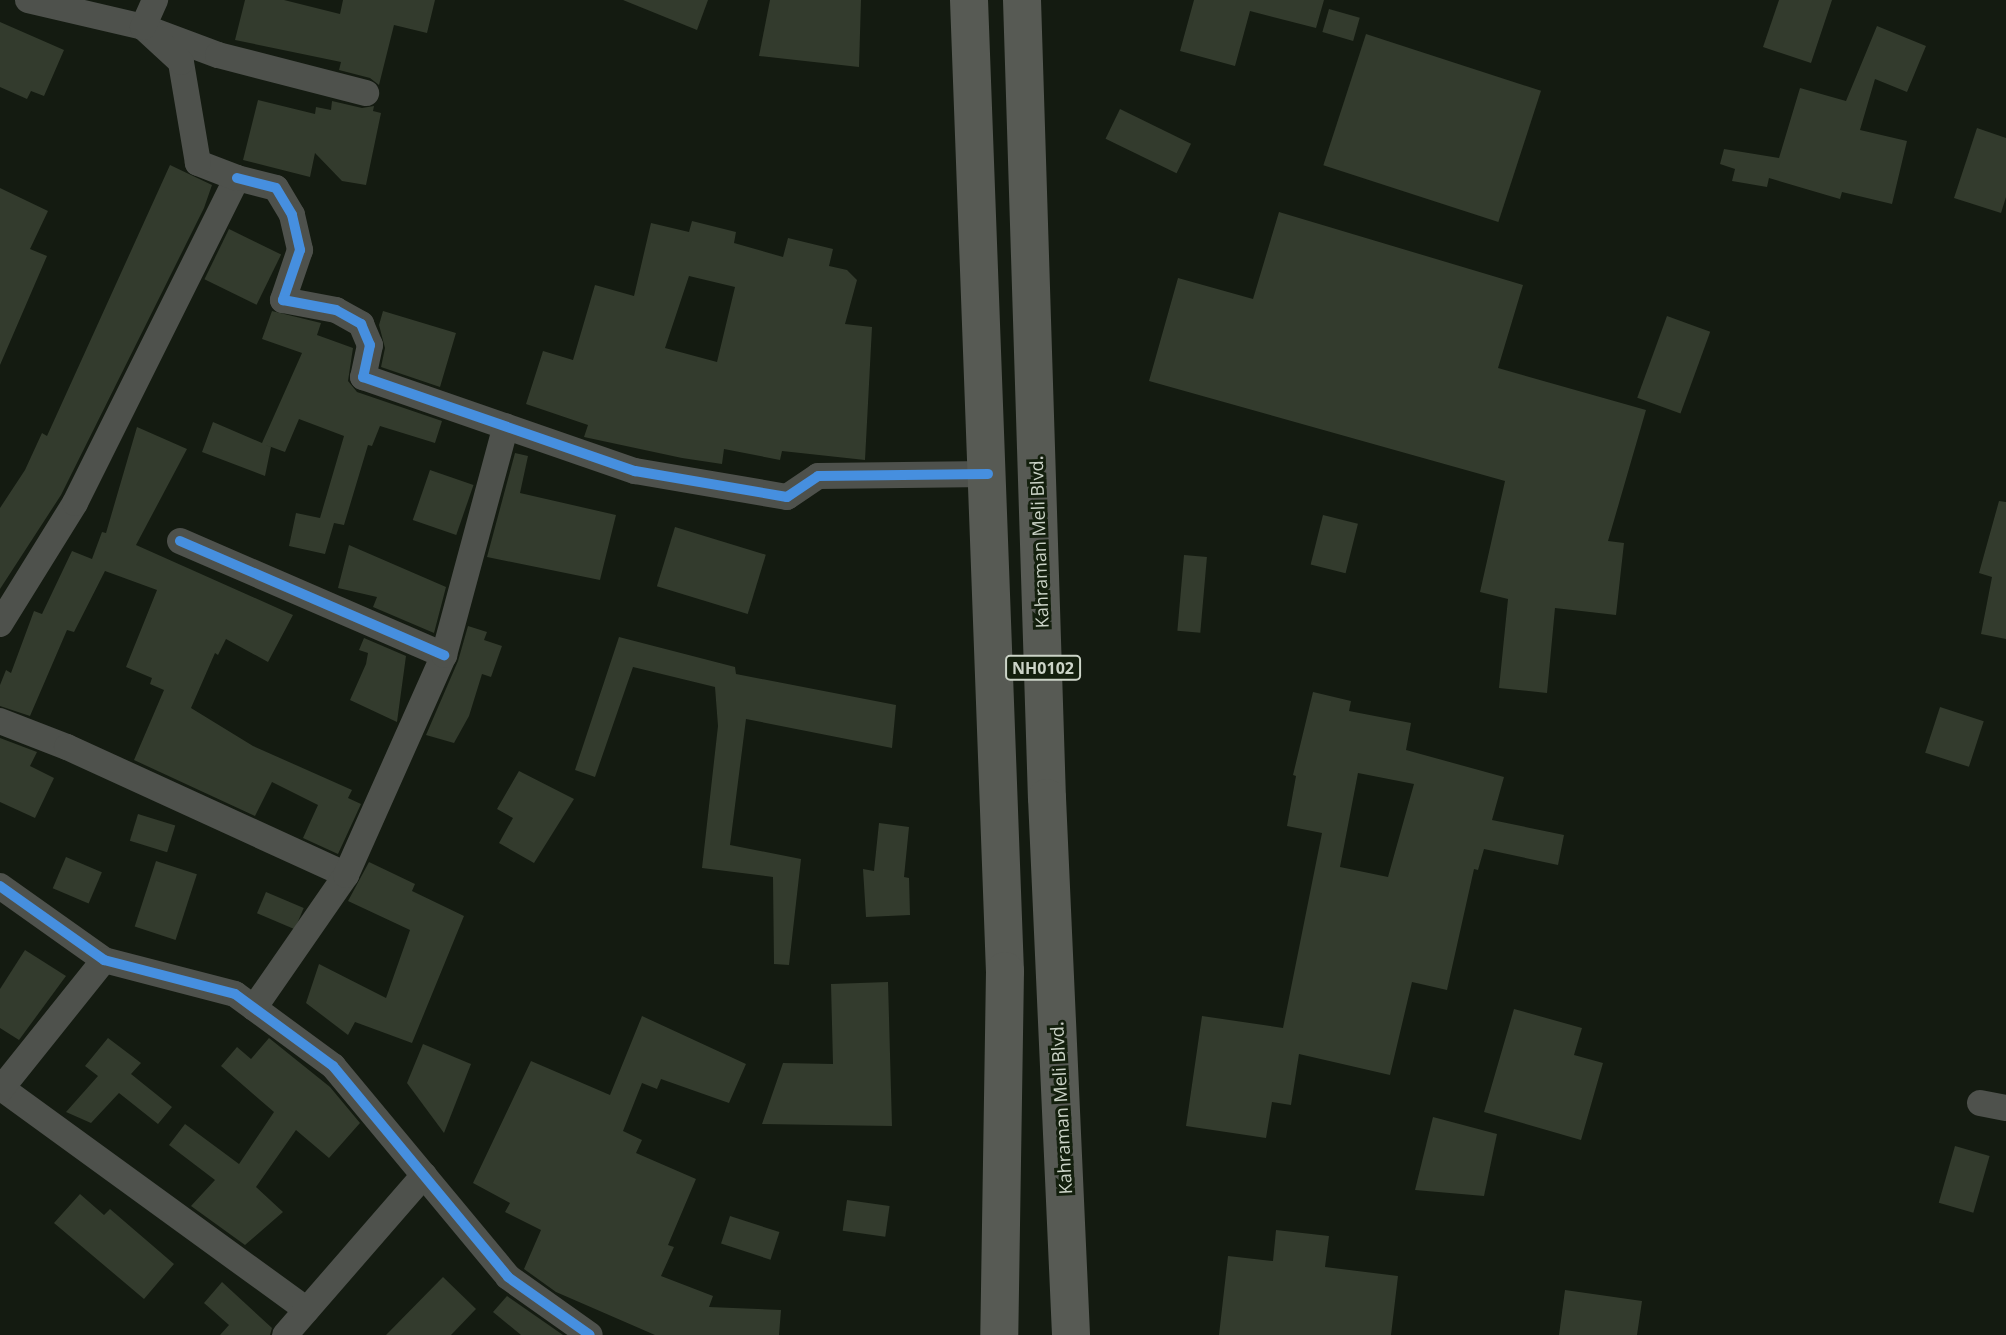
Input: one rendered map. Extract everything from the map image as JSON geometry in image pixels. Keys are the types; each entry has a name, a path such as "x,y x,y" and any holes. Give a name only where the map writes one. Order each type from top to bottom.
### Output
{"highway":[{"name":"NH0102","path":"969,0 1006,971 999,1335"},
{"name":"Kahraman Meli Blvd.","path":"1022,0 1046,785 1071,1335"}],"street":[{"path":"29,0 143,27 218,55 366,93"},
{"path":"143,27 155,0"},
{"path":"143,27 181,62 198,163 237,178 276,188 292,215 300,250 283,300 336,310 361,324 370,345 363,377 635,471 787,497 818,476 988,474"},
{"path":"0,624 75,503 237,178"},
{"path":"254,1008 346,875 444,655 506,426"},
{"path":"180,541 444,655"},
{"path":"0,721 67,747 346,875"},
{"path":"0,886 104,960 235,994 333,1066 508,1277 590,1335"},
{"path":"104,960 0,1088 307,1310"},
{"path":"1980,1103 2006,1108"},
{"path":"285,1335 424,1175"}],"building":[{"path":"245,0 284,0 340,14 343,0 435,0 427,33 394,25 379,85 370,78 339,70 341,62 235,40"},
{"path":"623,0 708,0 697,30"},
{"path":"770,0 861,0 859,67 759,56"},
{"path":"1194,0 1324,0 1316,28 1250,11 1235,66 1180,51"},
{"path":"1779,0 1832,0 1811,63 1763,47"},
{"path":"1329,9 1360,18 1353,41 1322,32"},
{"path":"0,22 64,50 44,96 31,91 27,99 0,87"},
{"path":"1877,26 1926,46 1907,92 1875,79 1860,130 1907,141 1892,204 1842,192 1840,199 1769,178 1767,187 1732,181 1735,169 1720,164 1724,149 1779,158 1800,88 1846,101"},
{"path":"1366,34 1541,91 1498,222 1323,165"},
{"path":"258,100 315,114 316,107 331,110 332,101 362,108 374,106 373,111 381,113 366,185 342,181 315,153 310,177 243,160"},
{"path":"1120,109 1191,144 1177,173 1106,139"},
{"path":"1977,128 2006,138 2006,197 2001,213 1954,198"},
{"path":"170,165 212,185 204,208 61,495 0,589 0,508 25,470 42,433 47,436"},
{"path":"0,188 48,211 30,249 47,256 0,365"},
{"path":"1279,212 1523,285 1498,368 1646,410 1608,541 1624,543 1616,615 1555,608 1547,693 1499,688 1508,599 1480,592 1505,481 1149,381 1178,278 1253,299"},
{"path":"692,221 736,232 734,243 783,257 788,238 833,249 829,266 847,270 857,280 845,324 872,327 865,460 782,451 780,460 724,449 722,464 682,458 584,437 588,425 526,404 543,351 573,360 595,285 634,296 651,223 689,232","holes":["689,276 735,287 717,362 665,348"]},
{"path":"229,229 281,254 257,305 204,279"},
{"path":"272,311 321,323 317,335 353,348 348,381 357,392 442,421 435,443 380,426 372,446 368,445 344,525 334,523 325,554 289,546 296,513 320,518 344,436 299,419 285,452 263,444 271,447 265,476 202,452 213,422 262,443 302,353 262,339"},
{"path":"383,311 456,333 440,387 381,367 385,348 379,325"},
{"path":"1667,316 1710,332 1680,413 1637,398"},
{"path":"137,427 187,449 136,545 293,615 268,662 226,639 218,655 215,653 191,708 253,746 352,790 348,798 361,804 338,854 303,838 318,805 272,782 255,816 134,760 164,690 150,684 152,678 126,667 157,590 105,571 74,632 67,630 30,716 0,706 0,685 6,670 11,673 34,611 42,614 72,551 92,559 102,532 106,533"},
{"path":"515,453 528,456 520,493 616,515 600,580 487,557"},
{"path":"430,470 473,485 456,535 413,520"},
{"path":"1999,501 2006,502 2006,639 1981,634 1992,577 1979,573"},
{"path":"1323,515 1358,524 1346,573 1311,564"},
{"path":"675,527 766,555 748,614 657,586"},
{"path":"349,545 446,587 434,633 373,607 377,597 338,588"},
{"path":"1184,555 1207,557 1200,633 1177,631"},
{"path":"468,626 487,632 484,640 502,646 491,677 482,674 469,716 454,743 426,735 458,661"},
{"path":"619,637 735,667 736,674 896,705 892,748 746,719 730,845 801,859 789,965 774,964 773,877 702,868 718,726 715,687 633,667 595,777 575,770"},
{"path":"364,638 406,656 397,722 350,700 366,664 368,653 359,650"},
{"path":"1313,692 1351,701 1349,711 1411,723 1406,750 1504,777 1492,820 1564,835 1558,865 1484,849 1478,870 1474,869 1447,990 1412,982 1390,1075 1299,1054 1291,1105 1272,1102 1266,1138 1186,1126 1202,1016 1283,1028 1322,833 1287,826 1296,776 1293,775","holes":["1358,773 1414,784 1388,877 1340,867"]},
{"path":"1940,707 1984,721 1969,767 1925,753"},
{"path":"0,738 37,752 30,766 54,778 35,818 0,802"},
{"path":"519,771 574,799 534,863 499,843 513,818 497,809"},
{"path":"138,814 175,825 167,852 130,841"},
{"path":"879,823 909,827 904,877 909,878 910,915 866,917 863,869 874,871"},
{"path":"66,857 102,872 89,904 53,888"},
{"path":"156,861 197,874 176,940 135,927"},
{"path":"369,862 415,884 412,891 464,916 412,1043 355,1022 348,1035 306,1003 319,964 386,998 410,930 348,901"},
{"path":"266,892 304,908 295,929 257,913"},
{"path":"25,950 66,976 19,1040 0,1028 0,989"},
{"path":"888,982 892,1126 762,1124 783,1063 833,1064 831,984"},
{"path":"1514,1009 1582,1028 1574,1055 1603,1063 1581,1140 1484,1112"},
{"path":"642,1016 746,1064 729,1103 661,1079 657,1089 642,1083 623,1131 642,1140 636,1153 696,1179 668,1245 674,1247 661,1276 713,1296 709,1307 781,1310 779,1335 655,1335 556,1292 524,1269 541,1230 505,1212 510,1203 473,1183 531,1061 610,1095"},
{"path":"108,1038 141,1063 131,1074 172,1107 158,1124 119,1093 91,1123 66,1112 98,1076 85,1066"},
{"path":"269,1038 330,1087 360,1123 329,1158 296,1130 256,1187 283,1212 245,1245 191,1206 215,1180 169,1145 185,1124 239,1164 274,1112 221,1066 237,1047 251,1059"},
{"path":"423,1044 471,1064 444,1133 407,1083"},
{"path":"1433,1117 1497,1134 1484,1196 1415,1190"},
{"path":"1955,1146 1990,1156 1973,1213 1939,1203"},
{"path":"80,1194 104,1215 110,1209 174,1264 144,1299 54,1223"},
{"path":"847,1200 890,1206 885,1237 843,1231"},
{"path":"730,1216 779,1232 770,1260 721,1244"},
{"path":"1276,1230 1329,1236 1325,1267 1398,1276 1391,1335 1219,1335 1228,1256 1273,1261"},
{"path":"443,1277 476,1309 451,1335 386,1335"},
{"path":"222,1282 272,1328 270,1335 220,1335 229,1325 204,1303"},
{"path":"1565,1290 1642,1301 1637,1335 1559,1335"},
{"path":"507,1296 563,1335 521,1335 493,1312"}],"cycle path":[{"path":"237,178 276,188 292,215 300,250 283,300 336,310 361,324 370,345 363,377 635,471 787,497 818,476 988,474"},
{"path":"180,541 444,655"},
{"path":"0,886 104,960 235,994 333,1066 508,1277 590,1335"}]}
